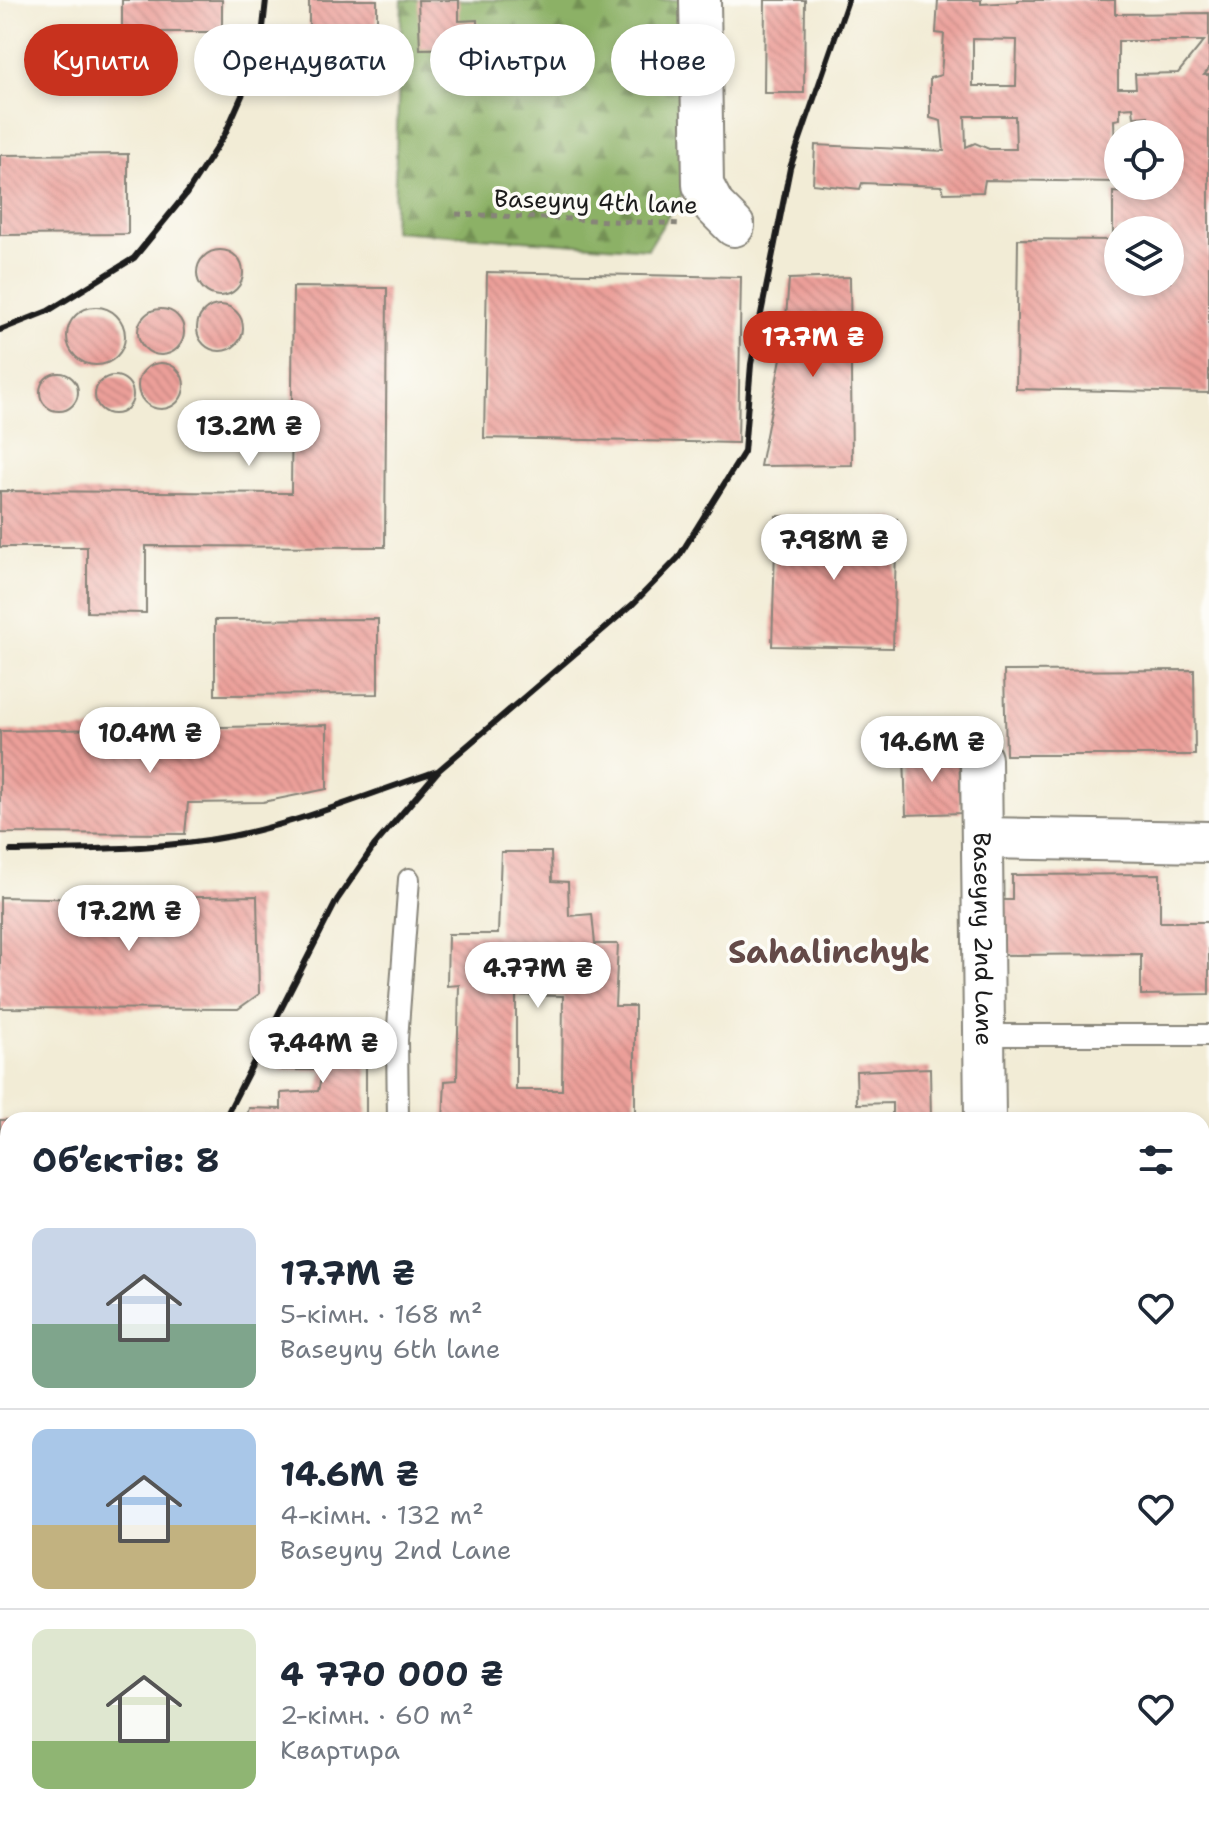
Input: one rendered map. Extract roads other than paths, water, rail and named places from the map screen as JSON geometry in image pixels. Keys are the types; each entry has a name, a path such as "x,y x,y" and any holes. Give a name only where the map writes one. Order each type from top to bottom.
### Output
{"street":[{"path":"700,0 703,185 714,206 734,226"},
{"name":"Baseyny 2nd Lane","path":"981,759 985,1112"},
{"path":"982,838 1209,842"}],"lane":[{"path":"398,1112 397,1040 409,879"},
{"path":"984,1035 1209,1035"}],"railway":[{"path":"0,330 48,311 134,258 187,193 225,134 260,55 266,0"},
{"path":"228,1112 337,900 374,846 439,770 633,604 678,558 744,452 751,364 790,168 848,0"},
{"path":"11,851 150,846 232,836 310,815 437,771"}],"district":[{"name":"Sahalinchyk","path":"829,952"}]}
